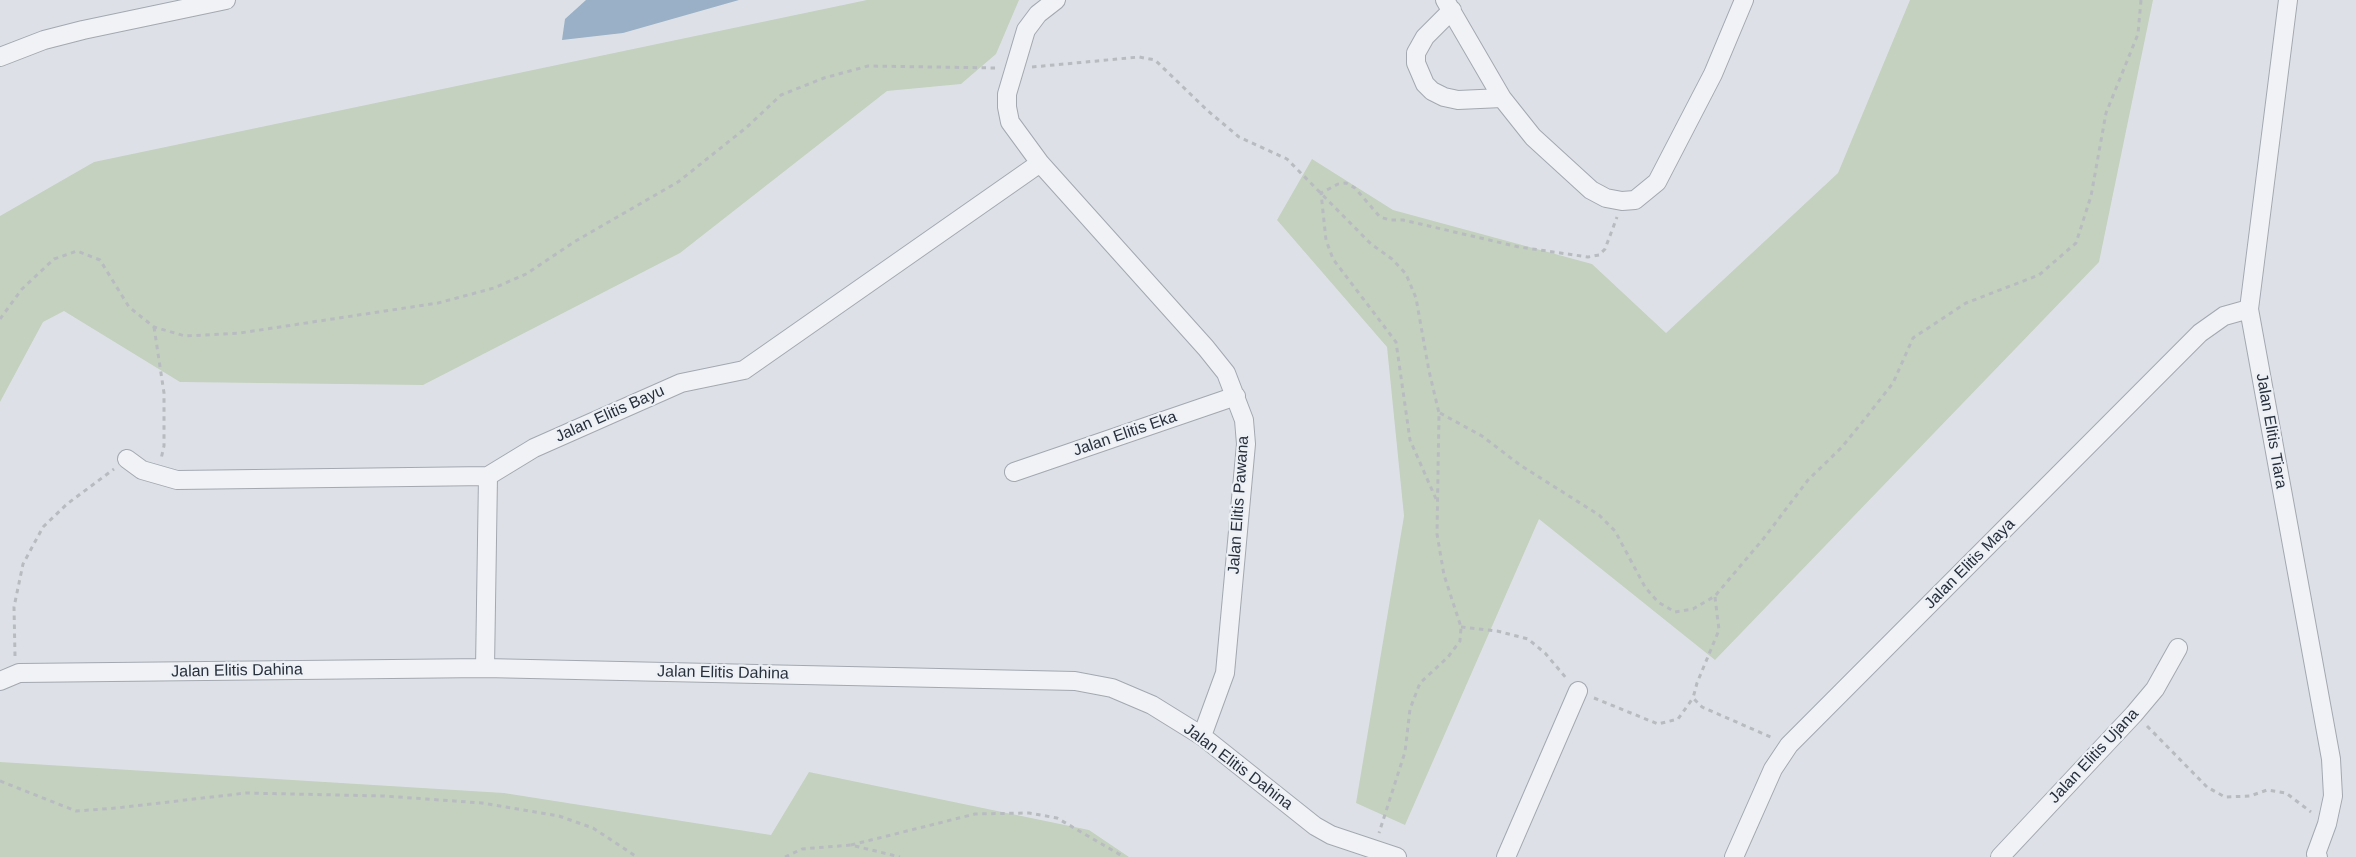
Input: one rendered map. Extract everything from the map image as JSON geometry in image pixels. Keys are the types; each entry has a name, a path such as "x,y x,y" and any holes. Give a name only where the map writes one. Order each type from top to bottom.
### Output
{"street":[{"path":"0,57 44,40 83,30 226,0"},
{"name":"Jalan Elitis Pawana","path":"1056,0 1038,15 1026,30 1007,94 1010,122 1040,163 1226,373 1244,420 1246,444 1225,672 1202,736"},
{"path":"1502,98 1458,100 1444,97 1432,91 1425,84 1416,63 1416,53 1448,5 1502,98 1533,137 1584,185 1606,198 1623,201 1635,200 1657,182 1713,74 1744,0"},
{"name":"Jalan Elitis Tiara","path":"2288,0 2249,309 2331,759 2333,796 2327,824 2315,856"},
{"name":"Jalan Elitis Bayu","path":"488,476 534,448 681,383 744,370 1040,163"},
{"name":"Jalan Elitis Maya","path":"1734,857 1773,769 1789,745 2200,333 2224,316 2249,309"},
{"name":"Jalan Elitis Eka","path":"1014,472 1236,396"},
{"path":"127,459 142,470 177,480 488,476 485,668"},
{"name":"Jalan Elitis Ujana","path":"2000,857 2134,714 2155,688 2178,648"},
{"name":"Jalan Elitis Dahina","path":"0,681 19,673 485,668 1076,681 1113,688 1152,705 1202,736 1315,826 1331,835 1397,857"},
{"path":"1506,857 1578,691"}],"path":[{"path":"1439,413 1482,436 1552,487 1599,514 1615,531 1645,587 1658,602 1675,612 1693,609 1715,596 1764,538 1808,480 1842,447 1893,383 1913,338 1965,303 2038,275 2076,243 2091,196 2106,113 2138,34 2141,0"},
{"path":"0,319 22,289 54,259 77,251 100,260 129,307 154,327 185,336 240,333 438,303 494,288 526,274 574,242 678,182 747,127 781,95 824,78 868,66 1014,69 1139,57 1155,60 1208,111 1239,136 1287,159 1371,244 1392,259 1406,274 1416,298 1439,413 1437,534 1444,574 1461,627 1460,641 1448,657 1420,683 1410,709 1405,752 1374,850"},
{"path":"1321,193 1338,183 1346,183 1355,188 1380,217 1403,220 1519,247 1588,257 1599,255 1605,249 1623,201"},
{"path":"1321,193 1326,240 1333,259 1396,342 1410,440 1437,500"},
{"path":"154,327 164,393 165,446 158,476"},
{"path":"19,673 13,649 14,607 23,564 43,528 67,504 127,459"},
{"path":"1461,627 1497,631 1528,639 1545,653 1578,691 1658,724 1678,718 1693,698 1719,630 1715,596"},
{"path":"1693,698 1702,707 1789,745"},
{"path":"2134,714 2206,787 2225,797 2250,796 2267,790 2286,793 2327,824"},
{"path":"0,781 76,810 117,808 246,793 384,796 482,803 559,816 593,828 637,857"},
{"path":"785,857 802,849 851,845 975,814 1029,813 1058,818 1124,857"},
{"path":"851,845 900,857"}],"green space":[{"path":"867,0 1019,0 996,54 961,84 887,91 680,253 423,385 180,382 64,311 43,322 0,402 0,216 94,162"},
{"path":"1910,0 2153,0 2099,262 1715,660 1539,519 1405,825 1356,803 1404,516 1387,347 1277,220 1312,159 1393,210 1592,264 1666,333 1838,173"},
{"path":"0,762 504,793 771,835 809,772 1089,830 1129,857 0,857"}],"water":[{"path":"586,0 739,0 623,33 562,40 565,19"}]}
